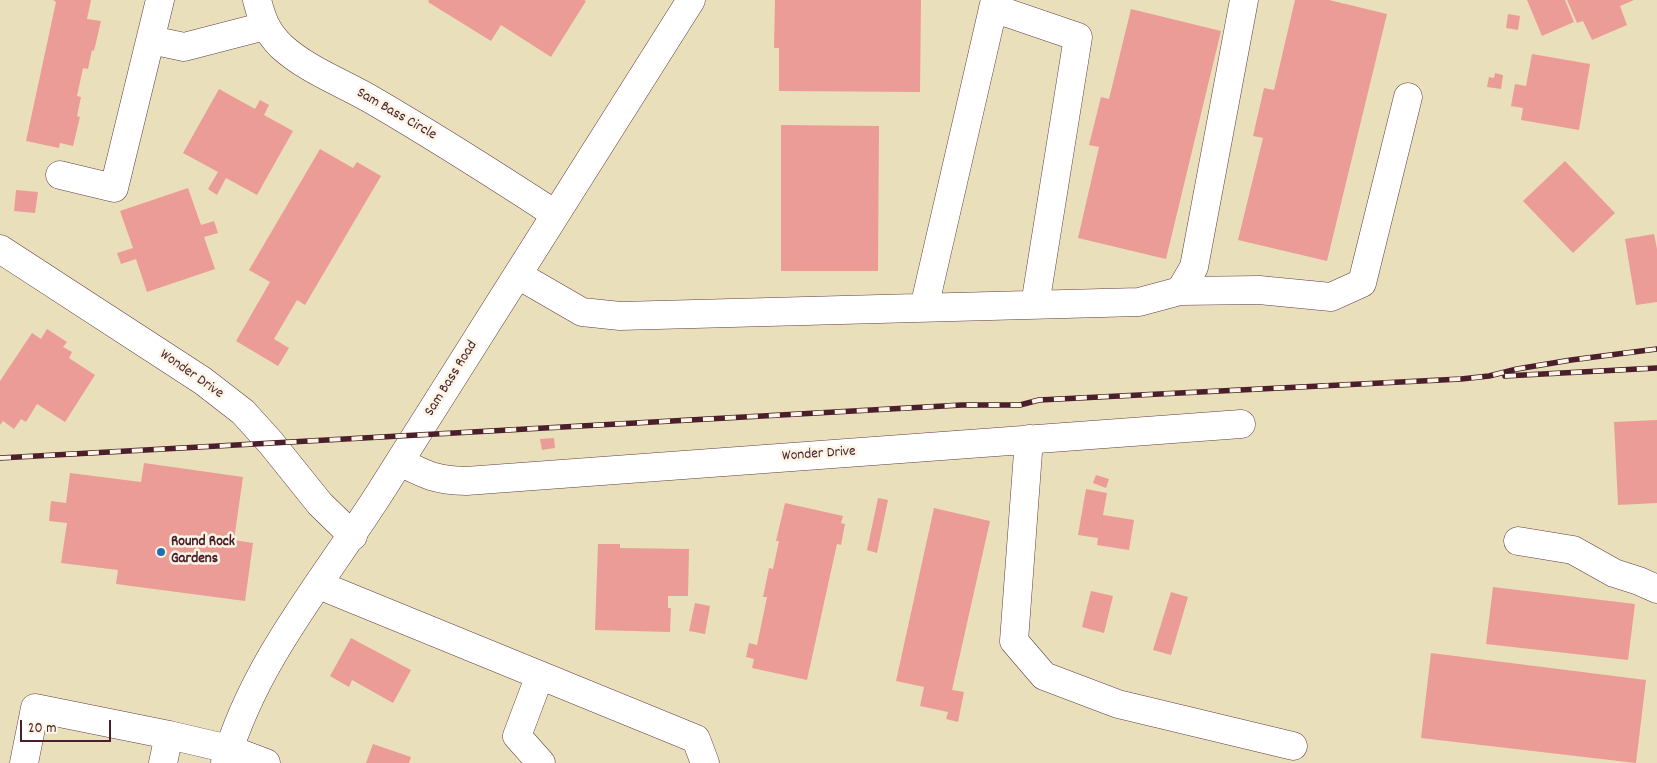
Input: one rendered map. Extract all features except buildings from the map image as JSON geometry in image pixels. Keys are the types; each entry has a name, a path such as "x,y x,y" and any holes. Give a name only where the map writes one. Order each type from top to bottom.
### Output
{"main road":[{"path":"60,175 114,188 160,0"},
{"name":"Sam Bass Circle","path":"256,0 264,26 280,45 302,63 378,104 461,153 555,214"},
{"name":"Sam Bass Road","path":"227,756 258,681 280,642 353,536 690,0"},
{"path":"1180,291 1194,267 1244,0"},
{"path":"924,308 994,4 1078,37 1035,305"},
{"path":"150,40 184,47 264,26"},
{"path":"518,274 582,312 620,316 1139,302 1180,291 1259,290 1331,297 1362,283 1408,97"},
{"name":"Wonder Drive","path":"0,249 203,381 243,412 271,443 320,504 353,536"},
{"name":"Wonder Drive","path":"400,462 431,477 466,481 1241,424"},
{"path":"1029,439 1014,641 1044,676 1118,704 1292,746"},
{"path":"1518,541 1573,550 1614,573 1657,589"},
{"path":"318,585 696,739 705,763"},
{"path":"540,675 517,736 541,763"},
{"path":"24,763 35,708 169,735 227,756 266,763"},
{"path":"163,763 169,735"}],"railway":[{"path":"0,458 962,405 1020,405 1039,400 1461,379 1489,376 1517,369 1571,360 1657,349"},
{"path":"1505,376 1657,368"}],"place":[{"name":"Round Rock Gardens","path":"161,552"}]}
